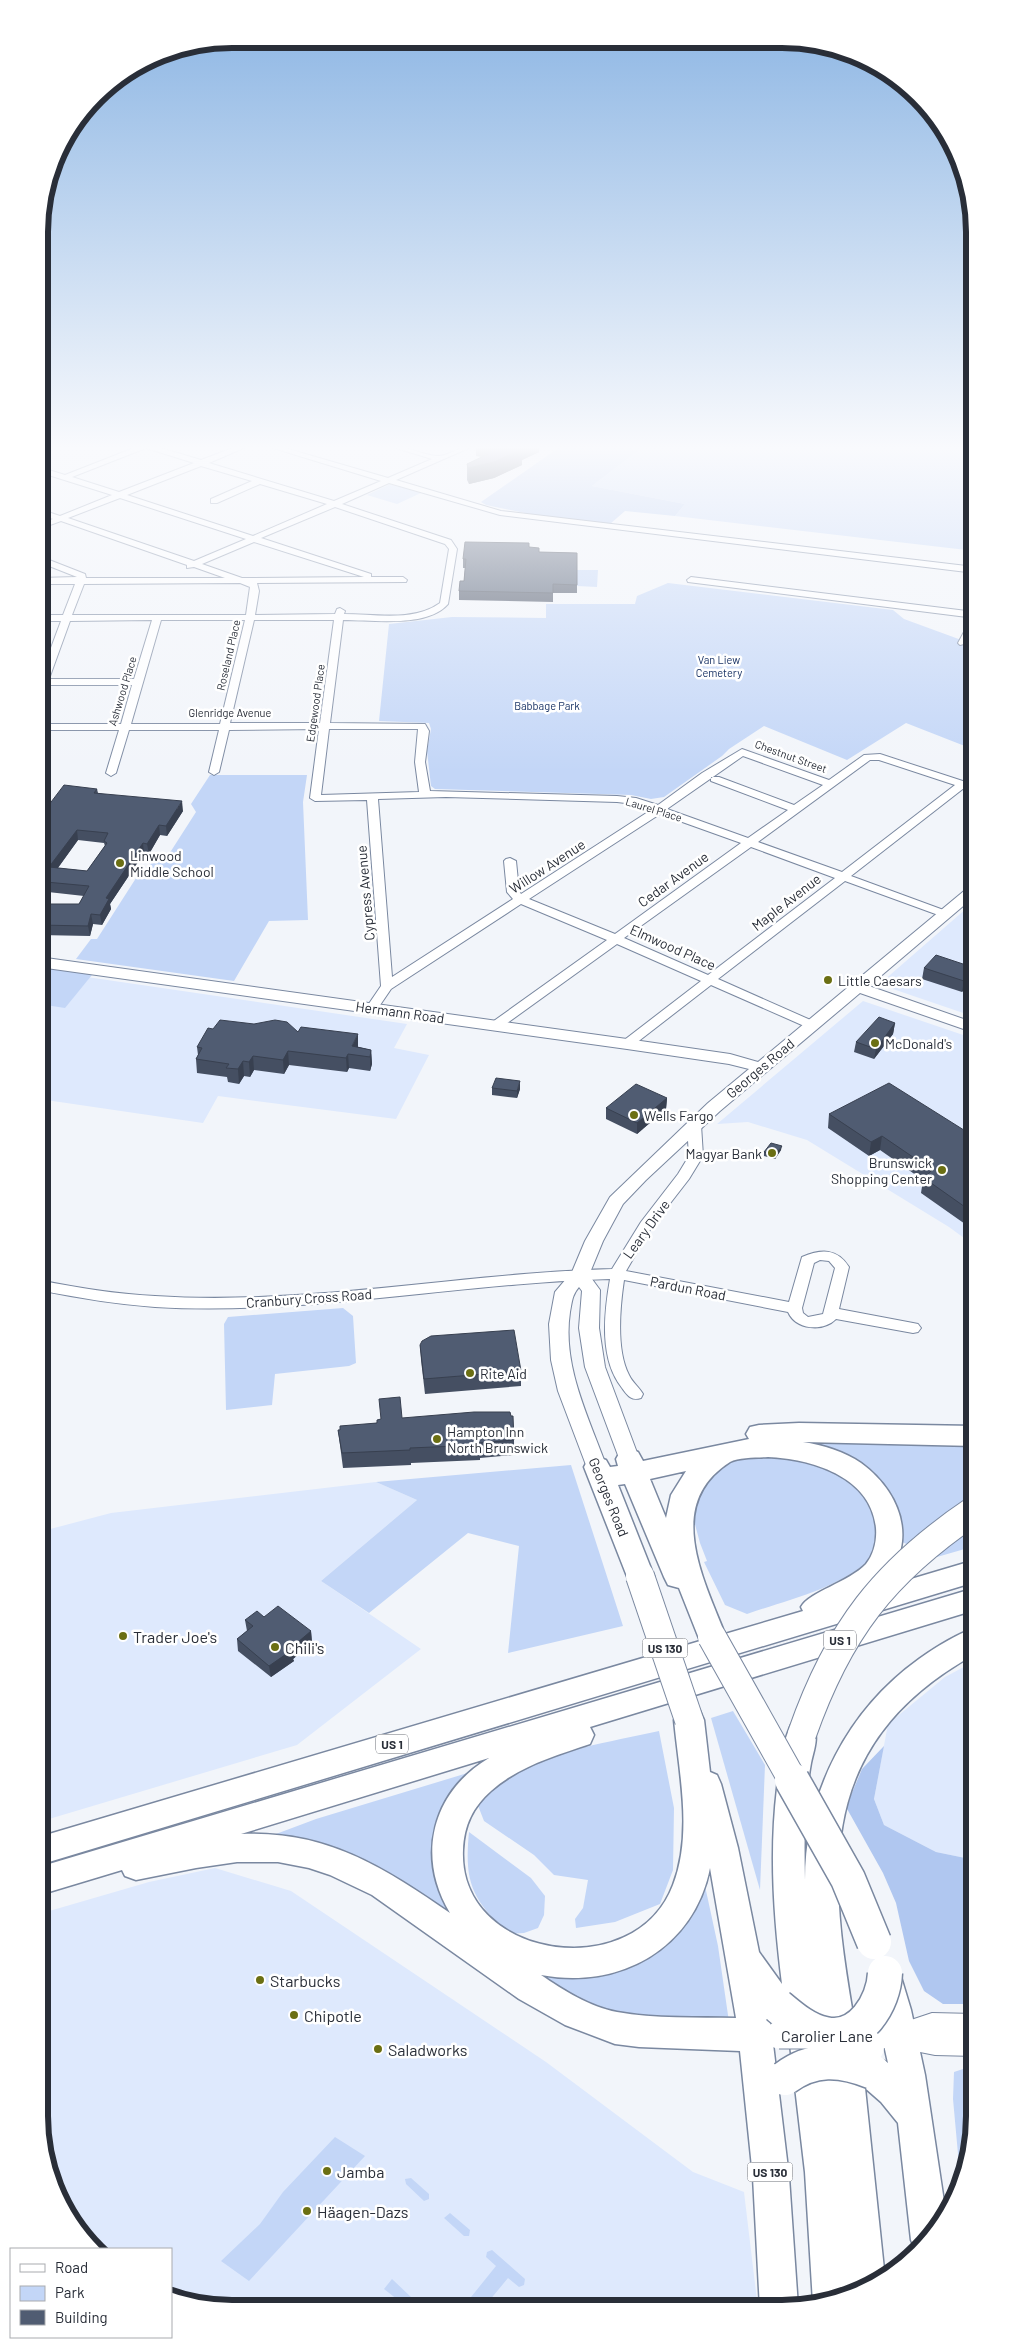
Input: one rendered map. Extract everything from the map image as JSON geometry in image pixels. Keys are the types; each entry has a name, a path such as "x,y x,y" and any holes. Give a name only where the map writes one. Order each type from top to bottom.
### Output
{"highway":[{"path":"599,1472 775,1432 966,1436"},
{"path":"631,1465 726,1454 753,1448 780,1447 814,1452 851,1469 868,1484 882,1503 889,1524 886,1555 877,1569 864,1582 850,1591 745,1640"},
{"path":"678,1565 678,1533 683,1498 694,1478 706,1467 726,1454"},
{"path":"631,1465 712,1637 848,1879 874,1942 885,1973 900,2035 914,2116 929,2229"},
{"name":"Georges Road","path":"599,1472 640,1576 689,1720"},
{"path":"831,2294 825,2185 788,1887 788,1815 802,1734 823,1676 858,1615 883,1584 923,1546 966,1516"},
{"name":"US 1","path":"48,1848 966,1574"},
{"name":"US 1","path":"48,1878 705,1682 966,1602"},
{"path":"866,2281 854,2146 823,1924 821,1867 827,1818 846,1763 860,1738 875,1718 915,1677 944,1656 966,1645"},
{"path":"689,1720 699,1826 696,1852 692,1876 684,1897 674,1914 660,1930 644,1943 620,1955 593,1962 569,1964 545,1961 522,1954 500,1943 480,1928 460,1901 451,1882 447,1864 447,1846 451,1826 457,1809 468,1793 494,1771 530,1753 617,1724 705,1682"},
{"name":"US 130","path":"689,1720 728,1873 743,1956 771,2025 764,2116 777,2300"},
{"path":"48,1884 219,1850 270,1848 298,1851 325,1858 383,1885 531,1988 577,2014 615,2028 639,2031 800,2022 829,2048 851,2064 868,2052 900,2035"},
{"path":"764,2116 777,2088 785,2078 871,2016 881,2000 886,1983 885,1973"},
{"path":"868,2052 893,2090 914,2116"}],"street":[{"path":"161,554 243,581"},
{"path":"184,569 220,554"},
{"path":"298,554 378,580"},
{"path":"48,618 250,617 340,614 414,616 432,613 444,604 452,554"},
{"path":"835,554 966,569"},
{"path":"48,562 81,574 81,581 48,669"},
{"path":"157,580 175,573"},
{"path":"48,581 403,580"},
{"path":"691,580 966,614"},
{"name":"Roseland Place","path":"214,772 255,591 254,585 243,581"},
{"name":"Edgewood Place","path":"315,798 340,614"},
{"name":"Ashwood Place","path":"111,773 157,618"},
{"path":"963,643 966,638"},
{"path":"48,682 138,682"},
{"name":"Glenridge Avenue","path":"48,727 124,725 421,726 424,731 420,762 425,794"},
{"name":"Chestnut Street","path":"742,752 831,784"},
{"name":"Willow Avenue","path":"372,1008 387,986 660,810 706,775 742,752"},
{"name":"Cedar Avenue","path":"495,1026 868,757 880,757 963,784"},
{"path":"715,779 795,810"},
{"name":"Maple Avenue","path":"627,1044 963,784"},
{"name":"Laurel Place","path":"315,798 425,794 617,798 660,810 946,914"},
{"name":"Cypress Avenue","path":"372,796 387,986"},
{"path":"510,861 513,892 521,900"},
{"name":"Georges Road","path":"599,1472 568,1391 560,1348 559,1324 564,1292 580,1275 594,1241 616,1202 640,1176 694,1125 760,1067 966,897"},
{"name":"Elmwood Place","path":"521,900 616,939 811,1025"},
{"name":"Hermann Road","path":"48,963 730,1059 760,1067"},
{"path":"857,987 966,1025"},
{"name":"Leary Drive","path":"635,1394 621,1376 613,1344 614,1299 618,1274 621,1264 646,1225 684,1176 696,1156 694,1125"},
{"path":"814,1256 833,1257 842,1267 830,1317 822,1322 810,1322 800,1318 795,1308 807,1260 814,1256"},
{"name":"Pardun Road","path":"580,1275 618,1274 795,1308"},
{"path":"580,1275 591,1290 589,1328 595,1367 631,1465"},
{"name":"Cranbury Cross Road","path":"48,1287 91,1296 164,1304 266,1302 580,1275"},
{"path":"832,1313 913,1328"},
{"path":"900,2035 932,2026 966,2027"},
{"path":"900,2035 935,2042 966,2043"}],"shaded area":[{"path":"966,909 966,1014 887,987 882,982"},
{"path":"48,971 407,1024 394,1048 429,1055 396,1119 218,1096 203,1123 48,1100"},
{"path":"863,1001 966,1036 966,1239 949,1227 807,1140 748,1122 717,1124"},
{"path":"376,1482 417,1500 321,1581 421,1649 297,1745 48,1819 48,1530 111,1513"},
{"path":"966,1666 966,1858 936,1852 884,1825 874,1799 888,1724 945,1677"},
{"path":"884,1746 874,1799 884,1825 936,1852 966,1858 966,2004 943,2004 924,1991 909,1961 896,1903 883,1873 846,1807 862,1769"},
{"path":"215,1868 291,1891 546,2062 693,2172 744,2192 757,2300 219,2300 195,2297 172,2291 172,2248 102,2248 85,2229 66,2198 57,2176 49,2141 48,1911 149,1882"}],"green space":[{"path":"577,570 598,570 597,587 577,586"},
{"path":"668,583 893,610 904,619 966,642 966,746 906,723 847,760 764,726 729,749 664,797 651,799 631,795 435,789 431,786 427,751 431,729 429,723 379,721 389,624 452,617 546,618 546,604 635,604 637,596"},
{"path":"210,775 307,775 303,802 308,920 269,921 234,981 76,959 91,939 97,939 138,875 153,862 171,851 196,812 191,804"},
{"path":"48,963 96,970 65,1008 48,1005"},
{"path":"343,1308 353,1316 356,1363 349,1366 275,1374 272,1405 226,1410 224,1324 228,1317"},
{"path":"796,1436 966,1442 966,1549 937,1557 902,1542 890,1491 846,1456"},
{"path":"750,1456 803,1456 856,1483 877,1517 873,1557 845,1577 797,1598 747,1614 725,1605 704,1562 707,1561 689,1502 701,1481 731,1460"},
{"path":"571,1465 623,1626 508,1653 519,1546 468,1533 369,1613 321,1581 417,1500 376,1482"},
{"path":"733,1711 765,1765 760,1890 711,1718"},
{"path":"659,1731 674,1808 673,1870 660,1904 615,1922 576,1928 575,1919 583,1908 588,1880 554,1875 534,1855 484,1821 477,1803 490,1789 517,1771 556,1755"},
{"path":"484,1768 456,1796 460,1921 268,1837 316,1819"},
{"path":"469,1832 531,1878 545,1896 544,1915 538,1928 524,1933 508,1934 486,1910 473,1889 470,1877 468,1865"},
{"path":"702,1885 705,1886 718,1946 729,2022 655,2020 580,2005 507,1958 578,1974"},
{"path":"966,2068 966,2129 959,2167 953,2099 954,2072"},
{"path":"335,2137 365,2156 249,2281 221,2261 260,2224 283,2192"},
{"path":"411,2178 429,2194 429,2199 424,2201 406,2184 405,2179"},
{"path":"450,2213 470,2230 469,2236 464,2236 444,2218"},
{"path":"492,2250 525,2279 524,2285 519,2287 508,2278 490,2300 469,2300 496,2266 486,2257 487,2252"},
{"path":"392,2279 412,2298 411,2300 398,2300 384,2289"}],"building":[{"path":"464,554 577,554 577,585 553,584 553,593 459,591 460,581 464,581 466,559 463,559"},
{"name":"Linwood Middle School","path":"64,785 97,789 94,793 182,801 166,826 159,825 147,844 143,843 106,898 109,899 100,915 91,914 88,926 48,925 48,904 79,904 89,886 48,882 48,806","holes":["77,830 108,833 104,841 107,843 87,871 49,867"]},
{"path":"936,955 966,965 966,979 964,981 924,968"},
{"path":"879,1017 895,1023 876,1049 856,1042"},
{"path":"220,1020 254,1024 275,1020 287,1022 298,1032 301,1027 358,1034 352,1046 371,1050 370,1057 348,1054 346,1058 288,1051 283,1060 253,1056 249,1062 243,1061 238,1069 226,1068 229,1064 196,1059 202,1048 197,1047 208,1028 213,1029"},
{"path":"496,1078 520,1081 517,1091 492,1088"},
{"name":"Brunswick Shopping Center","path":"889,1083 966,1131 966,1208 924,1178 932,1170 882,1136 871,1142 829,1114"},
{"path":"636,1084 667,1098 637,1123 606,1108"},
{"path":"771,1143 782,1146 775,1155 764,1152"},
{"name":"Rite Aid","path":"514,1330 521,1371 424,1379 420,1345 422,1341 431,1336"},
{"path":"400,1397 402,1418 474,1412 510,1412 511,1416 513,1416 514,1440 479,1443 479,1445 342,1453 338,1430 340,1430 340,1426 377,1423 377,1420 381,1419 379,1399"},
{"name":"Chili's","path":"278,1606 311,1631 291,1648 292,1650 269,1666 237,1639 253,1626 245,1620 257,1611 264,1617"}],"place":[{"name":"Linwood Middle School","path":"120,863"},
{"name":"Little Caesars","path":"828,980"},
{"name":"McDonald's","path":"875,1043"},
{"name":"Wells Fargo","path":"634,1115"},
{"name":"Magyar Bank","path":"772,1153"},
{"name":"Brunswick Shopping Center","path":"942,1170"},
{"name":"Rite Aid","path":"470,1373"},
{"name":"Hampton Inn North Brunswick","path":"437,1439"},
{"name":"Trader Joe's","path":"123,1636"},
{"name":"Chili's","path":"275,1647"},
{"name":"Starbucks","path":"260,1980"},
{"name":"Chipotle","path":"294,2015"},
{"name":"Saladworks","path":"378,2049"},
{"name":"Jamba","path":"327,2171"},
{"name":"Häagen-Dazs","path":"307,2211"}],"park label":[{"name":"Van Liew Cemetery","path":"719,665"},
{"name":"Babbage Park","path":"547,705"}]}
